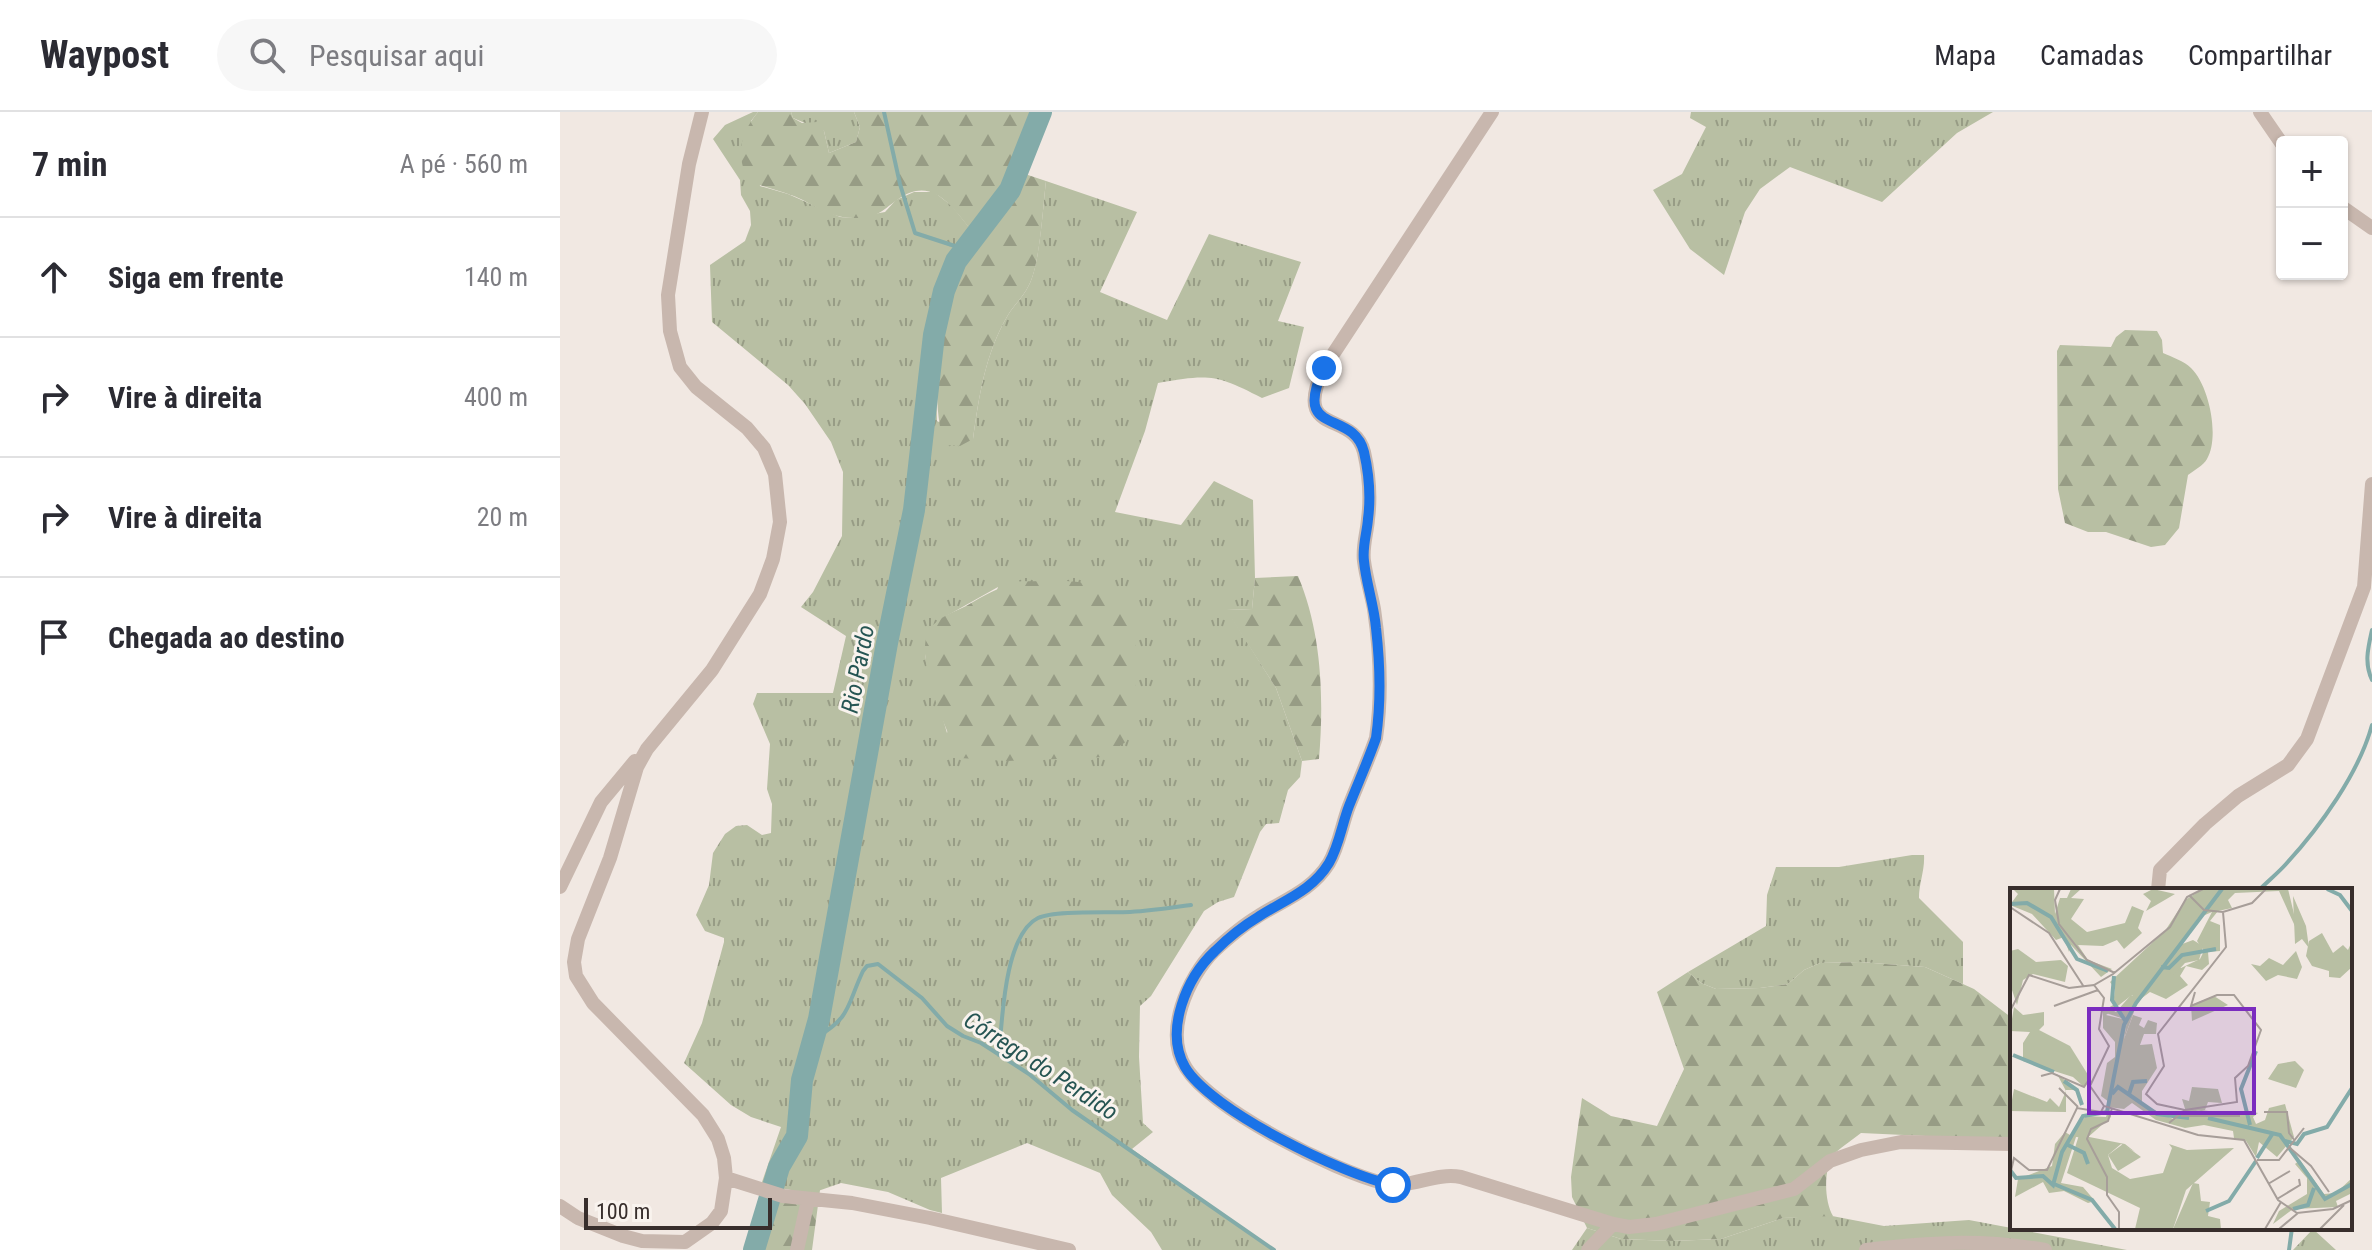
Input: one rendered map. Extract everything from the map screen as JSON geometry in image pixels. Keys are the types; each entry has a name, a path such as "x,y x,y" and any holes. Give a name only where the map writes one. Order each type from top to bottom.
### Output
{"street":[{"path":"560,887 601,802 712,670 760,594 773,559 780,522 775,474 764,448 747,428 696,387 680,367 670,331 668,295 689,164 702,112"},
{"path":"1492,112 1324,368 1315,387 1315,407 1321,416 1353,434 1362,443 1367,463 1370,487 1364,559 1377,630 1379,719 1376,738 1329,863 1309,887 1258,916 1213,952 1190,982 1181,1003 1179,1046 1184,1065 1198,1083 1257,1126 1338,1165 1393,1185 1438,1175 1461,1177 1629,1227 1656,1224 1794,1189 1830,1161 1861,1150 1901,1142 2010,1144"},
{"path":"2260,112 2276,136"},
{"path":"2343,208 2372,228"},
{"path":"2158,888 2160,870 2205,824 2238,796 2288,765 2307,739 2364,587 2367,516 2372,484"},
{"path":"560,1206 578,1218 642,1241 685,1242 712,1223 721,1211 726,1178 718,1139 703,1115 593,1003 576,976 574,962 578,939 610,858 637,767 647,749"},
{"path":"726,1178 783,1196 852,1203 1069,1250"},
{"path":"797,1250 808,1200"},
{"path":"1588,1250 1613,1224"},
{"path":"1866,1250 1968,1241 2045,1250"}],"green space":[{"path":"758,112 751,121 760,186 788,194 840,217 852,218 885,212 896,200 914,192 934,192 952,206 972,231 952,290 944,327 937,421 973,439 988,360 1008,315 1033,276 1046,181 1137,212 1100,292 1167,320 1209,234 1301,262 1278,321 1304,327 1289,388 1262,398 1234,384 1212,378 1158,383 1145,431 1115,512 1181,525 1214,481 1253,500 1255,578 1252,609 1227,610 1276,688 1302,761 1300,777 1288,790 1279,823 1266,824 1260,832 1234,897 1204,911 1151,996 1140,1006 1143,1123 1153,1132 1132,1149 1272,1250 1162,1250 1151,1232 1112,1195 1100,1173 1027,1143 941,1178 942,1213 888,1192 841,1183 818,1191 761,1185 781,1127 751,1117 731,1105 684,1063 702,1023 724,942 724,938 705,931 696,915 709,885 713,853 725,834 736,826 747,825 762,835 771,833 772,804 767,789 770,744 753,704 757,693 833,693 846,636 801,607 813,592 842,536 843,472 831,442 788,385 712,322 710,265 745,241 751,225 750,211 741,195 740,180 713,139 725,125","holes":["998,587 947,733 925,656 941,619"]},
{"path":"758,112 791,112 793,118 802,123 817,122 824,131 829,153 856,142 860,127 854,112 1052,112 1010,169 1046,181 1040,235 1033,276 1008,315 988,360 973,439 960,446 944,445 937,402 939,358 946,314 972,231 949,204 931,192 921,190 909,193 878,214 853,218 828,213 791,195 749,181 742,163 742,145 747,129"},
{"path":"791,112 854,112 860,127 856,142 829,153 824,131 793,118"},
{"path":"1691,112 1993,112 1957,133 1882,202 1790,167 1760,189 1745,212 1724,275 1690,249 1653,190 1682,174 1706,127 1690,118"},
{"path":"2125,330 2157,331 2162,340 2163,353 2185,363 2197,376 2211,412 2211,449 2206,461 2188,475 2179,528 2165,545 2151,547 2106,532 2088,532 2065,523 2058,489 2057,351 2060,345 2111,347 2116,337"},
{"path":"1298,576 1317,643 1321,690 1319,759 1302,761 1276,688 1226,610 1252,609 1255,578"},
{"path":"1022,581 1090,584 1111,593 1124,609 1132,628 1136,651 1134,699 1127,741 1104,757 1007,761 960,758 954,746 928,675 925,657 930,629 946,615 993,591"},
{"path":"1924,855 1919,898 1963,942 1963,984 1925,967 1860,962 1820,963 1804,970 1788,984 1760,988 1716,989 1701,983 1688,972 1766,926 1767,895 1776,867 1839,867"},
{"path":"1860,962 1925,967 1974,989 2010,1016 2010,1140 1861,1133 1835,1153 1828,1167 1827,1193 1833,1216 1783,1218 1721,1239 1621,1239 1587,1228 1572,1197 1571,1177 1582,1098 1611,1116 1657,1126 1684,1069 1657,992 1688,972 1701,983 1716,989 1788,984 1804,970 1820,963"},
{"path":"820,1190 812,1250 764,1250 782,1193"},
{"path":"1827,1215 1884,1226 1969,1220 2127,1250 1572,1250 1587,1228 1621,1239 1721,1239 1783,1218"},
{"path":"2314,1230 2336,1250 2293,1250"}],"waterway":[{"path":"884,112 915,233 964,249"},
{"name":"Rio Pardo","path":"754,1250 779,1167 797,1136 802,1080 819,1019 914,510 934,335 944,291 956,261 1010,190 1041,112"},
{"path":"2372,630 2367,661 2372,680"},
{"path":"2261,888 2286,864 2325,816 2358,762 2372,725"},
{"path":"999,1055 1012,960 1027,927 1038,918 1082,912 1138,912 1191,905"},
{"name":"Córrego do Perdido","path":"814,1039 842,1017 867,966 878,964 922,998 947,1026 981,1043 1029,1074 1072,1110 1274,1250"},
{"path":"2289,1250 2292,1230"}],"route":[{"path":"1324,368 1315,387 1315,407 1321,416 1353,434 1362,443 1367,463 1370,487 1364,559 1377,630 1379,719 1376,738 1329,863 1309,887 1258,916 1213,952 1190,982 1181,1003 1179,1046 1184,1065 1198,1083 1257,1126 1309,1154 1393,1185"}]}
